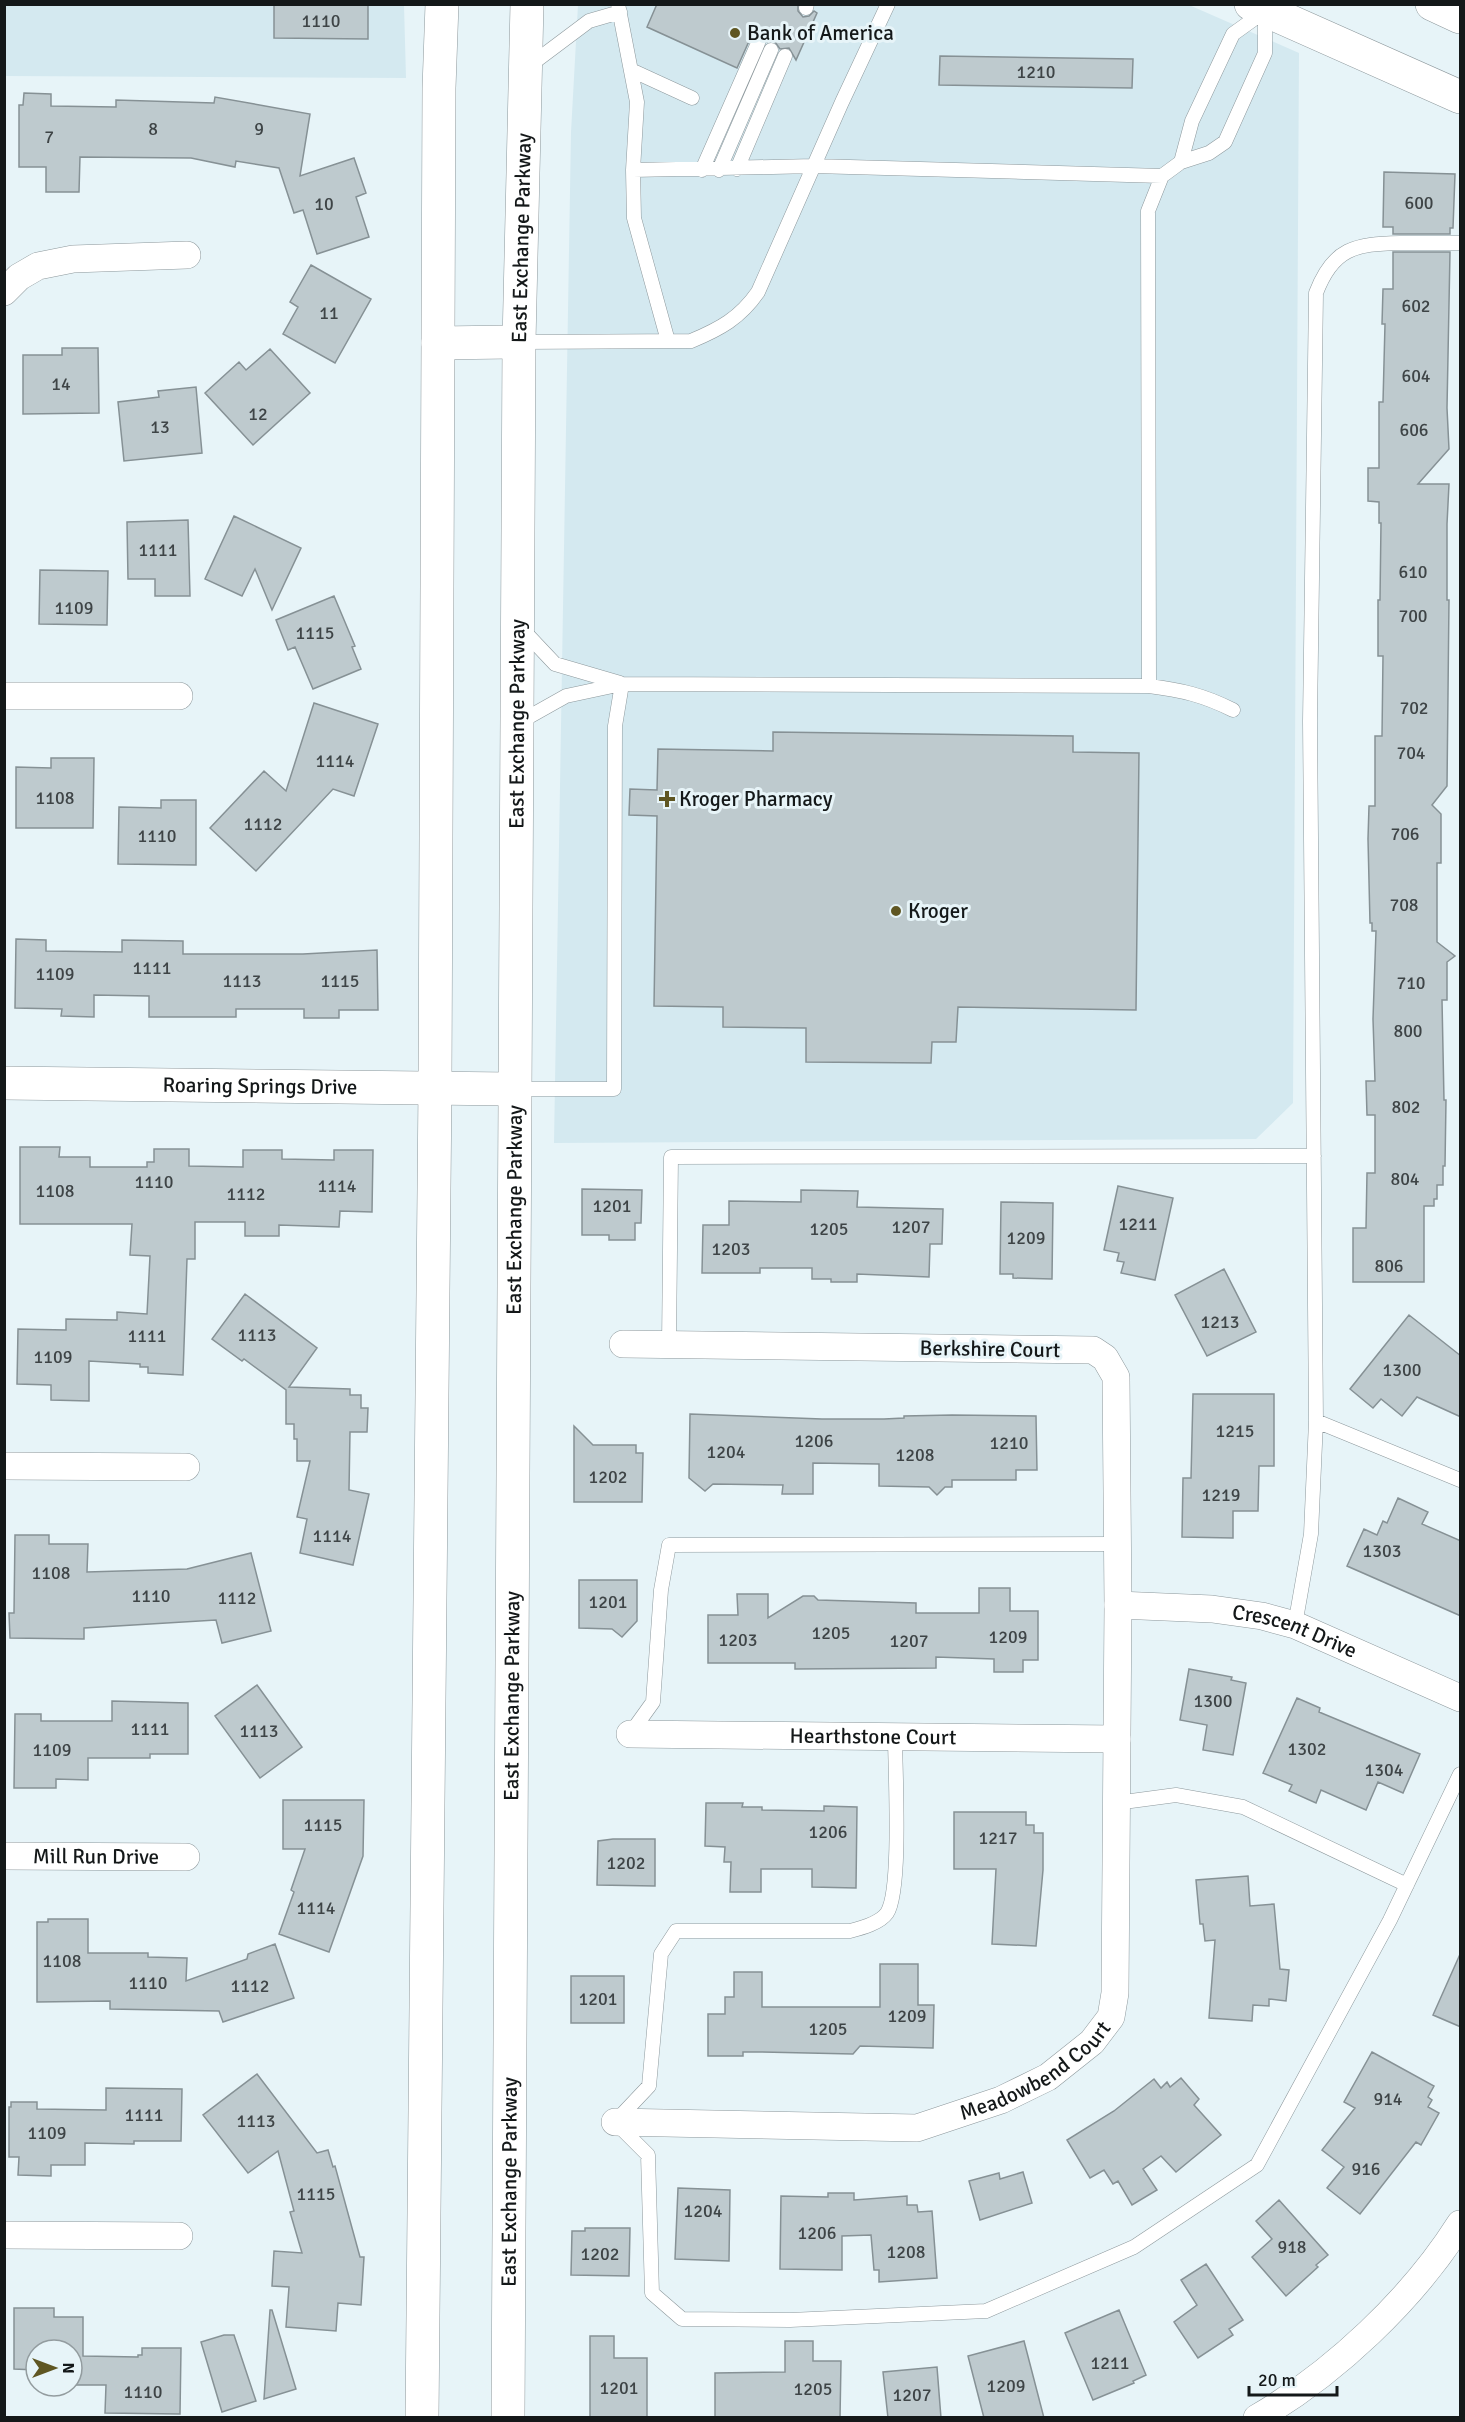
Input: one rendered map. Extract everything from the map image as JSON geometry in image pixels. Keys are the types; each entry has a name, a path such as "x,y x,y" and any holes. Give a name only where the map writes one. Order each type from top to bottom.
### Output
{"main road":[{"path":"423,2418 442,4"},
{"name":"East Exchange Parkway","path":"508,2418 519,342 527,4"},
{"path":"1432,4 1461,17"},
{"path":"1261,6 1461,97"},
{"path":"438,343 519,342"},
{"name":"Roaring Springs Drive","path":"4,1083 515,1089"}],"street":[{"path":"4,292 19,278 38,266 73,259 187,255"},
{"path":"4,696 179,696"},
{"name":"Berkshire Court","path":"623,1344 1093,1350 1105,1358 1116,1377 1118,1605"},
{"path":"4,1466 186,1467"},
{"name":"Crescent Drive","path":"1118,1605 1212,1609 1262,1616 1295,1625 1461,1698"},
{"name":"Meadowbend Court","path":"615,2122 916,2128 990,2104 1048,2077 1092,2042 1110,2017 1115,1993 1118,1605"},
{"name":"Hearthstone Court","path":"630,1734 1117,1739"},
{"name":"Mill Run Drive","path":"4,1856 186,1857"},
{"path":"1269,2414 1339,2359 1399,2302 1461,2224"},
{"path":"4,2235 179,2236"}],"lane":[{"path":"519,342 691,341 712,332 745,310 758,292 888,4"},
{"path":"1181,162 1192,121 1233,34 1261,6"},
{"path":"1149,686 1148,211 1162,176 1181,162 1209,153 1225,142 1265,53 1261,6"},
{"path":"525,69 589,21 619,8 638,102 633,170 634,218 668,341"},
{"path":"702,170 764,47 719,170"},
{"path":"737,169 785,56"},
{"path":"631,70 692,98"},
{"path":"633,170 719,170 814,166 1162,176"},
{"path":"1295,1625 1311,1534 1316,1421 1310,721 1316,293 1323,275 1335,260 1350,250 1368,244 1461,243"},
{"path":"519,625 555,664 622,684"},
{"path":"515,1089 614,1089 615,726 622,684"},
{"path":"518,723 566,696 622,684 1149,686 1182,690 1204,696 1233,710"},
{"path":"669,1344 671,1157 1314,1156"},
{"path":"1316,1421 1461,1480"},
{"path":"630,1734 653,1702 661,1590 669,1545 1118,1544"},
{"path":"895,1736 895,1886 887,1913 868,1926 850,1931 676,1931 661,1954 649,2086 615,2122 648,2155 652,2293 682,2319 790,2320 986,2311 1134,2247 1257,2165 1407,1885 1461,1774"},
{"path":"1116,1803 1176,1795 1243,1807 1407,1885"}],"shaded area":[{"path":"5,5 404,5 406,78 5,76"},
{"path":"578,5 1189,5 1299,53 1293,1103 1256,1139 554,1143 571,132"}],"building":[{"path":"274,4 368,4 368,39 274,38"},
{"name":"Bank of America","path":"657,4 798,4 798,11 803,17 809,16 814,11 817,13 796,60 789,48 780,49 775,42 767,42 762,35 756,34 750,39 737,68 647,27"},
{"path":"940,56 1133,59 1132,88 939,85"},
{"path":"24,93 51,94 51,106 116,107 116,100 214,103 215,97 310,114 300,176 354,158 366,193 356,197 369,237 317,254 303,210 294,213 279,168 236,161 235,167 191,158 80,157 79,192 46,192 46,167 19,167 19,105 23,105"},
{"path":"1384,172 1455,174 1453,228 1450,228 1450,234 1393,234 1393,227 1383,227"},
{"path":"1393,252 1450,252 1447,408 1449,449 1418,484 1449,484 1447,786 1432,805 1441,814 1441,863 1437,863 1437,942 1455,956 1447,962 1447,1000 1442,1000 1444,1100 1446,1100 1445,1166 1443,1166 1443,1185 1437,1185 1437,1199 1434,1199 1434,1206 1424,1206 1424,1282 1353,1282 1353,1228 1366,1228 1367,1173 1375,1173 1375,1115 1367,1115 1366,1081 1375,1081 1373,1019 1376,931 1372,931 1372,923 1370,923 1368,839 1369,806 1375,806 1375,736 1382,736 1383,656 1378,656 1381,523 1379,523 1379,502 1368,501 1368,468 1379,468 1379,402 1383,402 1385,324 1382,324 1383,289 1393,289"},
{"path":"311,265 371,299 335,363 283,334 298,307 290,302"},
{"path":"62,348 98,348 99,413 23,414 23,355 62,355"},
{"path":"270,349 310,393 253,445 205,393 239,362 246,370"},
{"path":"196,387 202,453 124,461 118,402 159,397 158,391"},
{"path":"234,516 301,548 272,610 255,569 242,596 205,579"},
{"path":"188,520 190,596 155,596 155,579 128,579 127,522"},
{"path":"40,570 108,571 107,625 39,624"},
{"path":"334,596 355,646 352,647 361,669 313,689 295,647 288,650 276,620"},
{"path":"314,703 378,724 354,796 333,789 256,871 210,828 264,771 286,791"},
{"name":"Kroger","path":"773,732 1073,736 1073,752 1139,753 1136,1010 958,1007 956,1042 932,1042 931,1063 806,1062 806,1028 723,1027 723,1007 654,1006 657,816 629,815 630,789 657,790 658,749 773,751"},
{"path":"51,758 94,758 93,828 16,828 16,767 51,768"},
{"path":"161,800 196,800 196,865 118,864 119,807 161,808"},
{"path":"16,939 46,940 46,951 122,952 122,940 183,941 183,954 303,954 377,950 378,1010 339,1010 339,1018 304,1018 304,1009 236,1009 236,1017 149,1017 149,996 94,995 94,1017 61,1016 62,1009 15,1008"},
{"path":"20,1147 60,1147 59,1157 90,1157 90,1167 147,1167 147,1162 154,1162 154,1149 189,1149 189,1166 243,1167 243,1150 282,1150 282,1159 334,1160 334,1150 373,1150 372,1212 340,1211 339,1227 279,1225 279,1236 245,1236 245,1222 195,1222 195,1259 187,1259 183,1375 148,1373 148,1367 140,1367 140,1364 89,1361 89,1401 51,1400 51,1385 17,1384 18,1329 66,1330 66,1319 117,1320 117,1312 147,1314 150,1256 130,1255 132,1224 20,1224"},
{"path":"1118,1186 1173,1198 1155,1280 1121,1273 1124,1262 1117,1261 1119,1253 1104,1250"},
{"path":"582,1189 642,1190 641,1223 635,1223 635,1240 609,1240 609,1235 582,1235"},
{"path":"801,1190 858,1191 857,1207 943,1209 942,1244 930,1244 929,1277 857,1274 857,1282 831,1282 831,1279 812,1279 812,1268 760,1268 760,1273 702,1273 703,1225 729,1225 729,1201 801,1202"},
{"path":"1001,1202 1053,1203 1052,1279 1013,1278 1013,1274 1000,1274"},
{"path":"1224,1269 1256,1332 1207,1356 1175,1295"},
{"path":"245,1294 317,1348 289,1387 350,1389 350,1395 361,1395 361,1408 368,1408 367,1432 350,1432 349,1490 369,1494 353,1565 300,1553 307,1519 297,1517 310,1461 297,1461 294,1424 286,1424 286,1390 212,1339"},
{"path":"1409,1315 1461,1356 1461,1417 1417,1397 1402,1416 1381,1399 1373,1408 1350,1389"},
{"path":"1193,1394 1274,1394 1274,1466 1259,1466 1258,1511 1233,1511 1233,1538 1182,1537 1183,1478 1191,1478"},
{"path":"690,1414 822,1419 884,1419 904,1418 904,1416 952,1415 1036,1416 1037,1470 1016,1470 1016,1480 952,1480 952,1487 945,1487 937,1495 929,1487 879,1486 879,1464 813,1463 813,1494 782,1494 783,1485 713,1484 705,1491 689,1478"},
{"path":"574,1426 593,1445 636,1445 636,1453 643,1453 642,1502 574,1502"},
{"path":"1398,1498 1428,1512 1422,1524 1461,1541 1461,1616 1347,1566 1364,1529 1377,1535 1383,1521 1387,1523"},
{"path":"15,1535 49,1535 49,1544 88,1544 87,1572 187,1569 251,1553 271,1631 222,1643 216,1620 84,1628 84,1639 10,1638 9,1613 14,1613"},
{"path":"579,1580 637,1580 637,1621 622,1637 612,1629 579,1628"},
{"path":"979,1588 1010,1588 1010,1611 1038,1611 1038,1660 1023,1660 1023,1672 994,1672 994,1659 936,1657 936,1668 795,1669 795,1663 708,1663 708,1615 738,1615 737,1594 768,1594 768,1618 803,1596 814,1596 818,1600 916,1603 916,1613 979,1613"},
{"path":"1189,1669 1232,1677 1231,1680 1246,1683 1233,1755 1203,1750 1207,1725 1180,1720"},
{"path":"257,1685 302,1747 260,1778 215,1716"},
{"path":"1297,1698 1320,1708 1319,1712 1420,1754 1403,1793 1378,1782 1366,1810 1321,1790 1316,1803 1289,1791 1292,1785 1263,1773"},
{"path":"112,1701 188,1703 188,1754 150,1754 150,1758 88,1758 88,1780 56,1779 56,1788 14,1788 15,1714 41,1714 41,1721 112,1721"},
{"path":"283,1800 364,1800 363,1856 329,1952 279,1934 294,1892 291,1890 305,1849 283,1849"},
{"path":"706,1803 743,1803 742,1807 762,1807 762,1810 824,1811 824,1806 857,1807 856,1888 812,1887 812,1869 761,1869 761,1892 730,1892 731,1862 724,1862 725,1847 705,1846"},
{"path":"954,1812 1026,1812 1026,1825 1034,1825 1034,1833 1043,1833 1043,1870 1036,1946 992,1944 996,1869 954,1869"},
{"path":"655,1839 655,1886 597,1885 598,1841"},
{"path":"1248,1876 1250,1906 1274,1904 1280,1969 1289,1970 1286,2001 1269,1999 1269,2006 1253,2005 1252,2021 1209,2018 1215,1940 1205,1941 1203,1924 1200,1924 1196,1880"},
{"path":"48,1919 88,1919 88,1953 148,1953 148,1957 187,1958 186,1981 247,1959 248,1954 275,1944 294,1998 223,2022 219,2011 110,2009 110,2001 37,2002 37,1922 48,1922"},
{"path":"1461,1952 1461,2027 1433,2015"},
{"path":"880,1964 918,1964 918,2005 934,2005 933,2048 860,2046 853,2054 743,2052 743,2056 708,2056 708,2014 725,2014 725,1997 734,1997 734,1972 762,1972 762,2007 880,2007"},
{"path":"571,1976 624,1976 624,2023 571,2023"},
{"path":"1372,2052 1434,2086 1428,2097 1432,2100 1428,2107 1439,2113 1421,2145 1416,2142 1360,2214 1327,2188 1344,2167 1322,2150 1355,2108 1344,2102"},
{"path":"257,2074 317,2153 328,2150 333,2167 335,2166 360,2257 364,2257 361,2305 338,2303 336,2331 286,2327 289,2287 272,2286 274,2251 302,2253 290,2212 294,2211 278,2151 248,2173 203,2115"},
{"path":"1181,2078 1199,2099 1194,2105 1221,2135 1176,2172 1161,2156 1143,2169 1157,2190 1132,2205 1118,2181 1113,2184 1104,2170 1090,2178 1067,2140 1114,2111 1154,2079 1161,2088 1167,2082 1170,2087"},
{"path":"106,2088 182,2089 181,2141 134,2141 134,2144 85,2143 85,2165 51,2165 51,2176 18,2175 19,2157 9,2157 9,2107 11,2107 11,2102 37,2102 37,2109 106,2110"},
{"path":"1023,2172 1032,2203 980,2220 969,2181 999,2173 1000,2179"},
{"path":"678,2188 730,2190 729,2261 675,2259"},
{"path":"828,2193 854,2193 854,2200 907,2196 907,2205 917,2205 918,2212 932,2211 937,2278 879,2282 879,2270 874,2270 871,2235 842,2236 842,2270 780,2269 781,2196 828,2197"},
{"path":"1279,2200 1328,2255 1286,2296 1252,2257 1272,2239 1256,2221"},
{"path":"585,2228 630,2228 629,2276 571,2275 572,2231 585,2231"},
{"path":"1206,2264 1243,2320 1229,2329 1233,2335 1198,2358 1174,2322 1197,2305 1181,2280"},
{"path":"14,2308 54,2308 54,2317 83,2317 83,2338 24,2338 24,2369 14,2369"},
{"path":"270,2310 272,2310 296,2389 264,2399"},
{"path":"1119,2310 1146,2375 1133,2381 1134,2383 1093,2400 1065,2333"},
{"path":"224,2335 234,2335 256,2401 222,2412 201,2342"},
{"path":"590,2336 614,2336 614,2358 647,2358 647,2418 590,2418"},
{"path":"785,2341 813,2341 813,2361 841,2361 840,2418 715,2418 715,2373 785,2372"},
{"path":"1024,2341 1044,2418 984,2418 968,2356"},
{"path":"142,2348 181,2348 180,2414 105,2413 106,2385 84,2385 84,2356 138,2357 142,2355"},
{"path":"937,2367 941,2418 888,2418 883,2372"}],"place":[{"name":"Bank of America","path":"735,33"},
{"name":"Kroger Pharmacy","path":"667,799"},
{"name":"Kroger","path":"896,911"}]}
